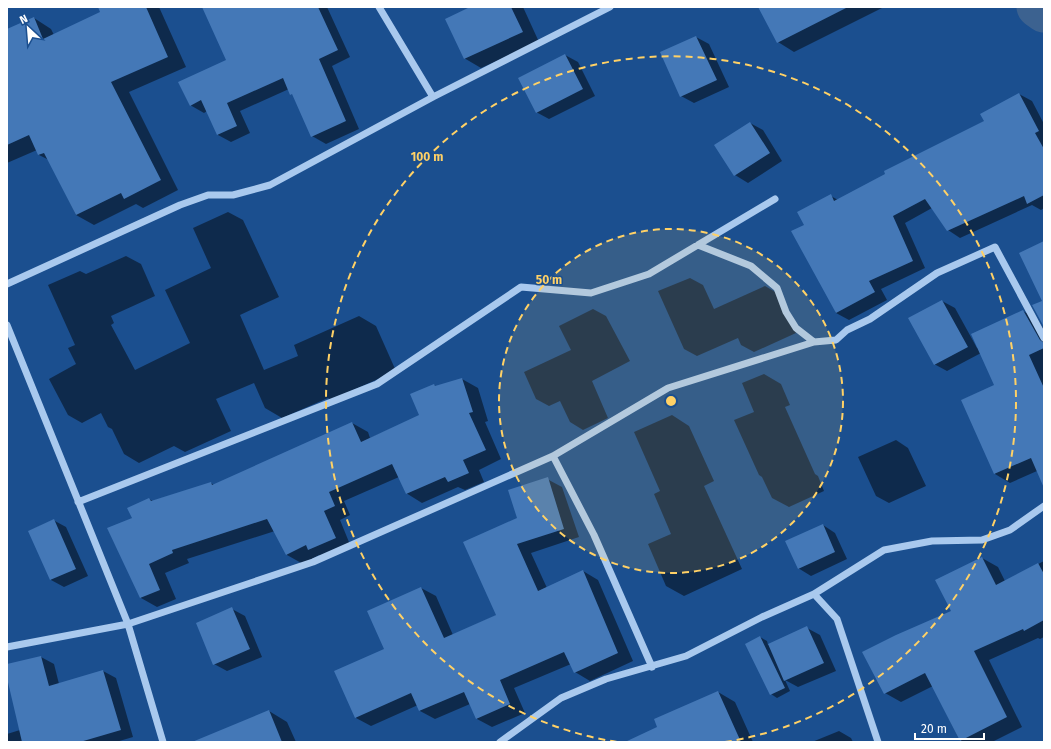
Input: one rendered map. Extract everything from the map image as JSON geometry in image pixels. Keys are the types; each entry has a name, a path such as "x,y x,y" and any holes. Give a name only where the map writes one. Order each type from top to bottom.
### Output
{"street":[{"path":"379,7 433,97"},
{"path":"7,284 180,204 208,195 233,195 270,185 433,97 610,7"},
{"path":"78,502 377,384 521,287 591,293 649,274 775,199"},
{"path":"698,245 751,266 777,288 786,312 796,328 814,342"},
{"path":"7,647 128,624 313,562 553,456 668,388 814,342 836,340 847,330 870,319 937,273 995,247 1044,338"},
{"path":"7,325 15,349 128,624 164,742"},
{"path":"7,352 15,349"},
{"path":"553,456 594,535 652,667"},
{"path":"500,742 561,698 606,679 686,656 762,617 814,594 884,550 932,542 982,540 1010,530 1044,506"},
{"path":"814,594 837,619 878,742"}],"building":[{"path":"98,7 146,7 168,57 111,82 161,180 124,199 121,193 76,215 44,153 38,155 29,135 7,145 7,29 34,17 43,39 100,12"},
{"path":"202,7 318,7 338,50 319,59 346,121 311,137 292,94 290,95 283,78 227,103 237,126 217,135 201,100 190,106 178,82 226,60"},
{"path":"470,7 511,7 523,32 464,59 445,19"},
{"path":"758,7 848,7 777,43"},
{"path":"696,36 717,80 680,97 660,52"},
{"path":"565,54 583,89 536,113 518,78"},
{"path":"1019,93 1039,131 1035,133 1044,149 1044,195 1027,204 1024,196 947,231 925,199 893,216 913,261 869,281 875,292 836,313 791,231 804,225 797,212 831,194 834,201 885,174 884,171 984,121 980,114"},
{"path":"750,122 770,153 734,176 714,145"},
{"path":"1044,241 1044,327 1032,305 1042,301 1019,253"},
{"path":"942,300 968,347 934,365 908,318"},
{"path":"1023,310 1040,340 1044,343 1044,348 1029,355 1044,388 1044,488 1031,458 994,474 961,400 994,385 971,334"},
{"path":"462,378 473,412 469,413 486,450 463,460 469,473 448,482 445,477 406,494 392,464 329,492 335,506 324,511 336,538 308,550 306,545 286,555 267,519 172,550 173,553 149,564 160,590 140,598 107,528 132,518 127,508 149,498 151,501 211,482 212,485 352,422 361,442 419,415 410,394 434,384 435,386"},
{"path":"548,477 564,529 517,544 538,591 583,570 618,653 574,673 564,652 500,680 510,704 476,719 464,692 419,711 411,693 355,718 334,671 384,649 367,611 421,587 444,638 496,615 463,542 517,518 508,490"},
{"path":"54,519 76,569 50,580 28,531"},
{"path":"823,524 835,552 798,569 785,541"},
{"path":"982,557 996,585 1038,563 1044,574 1044,620 1024,631 1023,629 974,651 1007,717 960,741 925,673 884,694 862,652 896,635 951,611 935,580"},
{"path":"232,607 250,649 213,665 196,623"},
{"path":"807,626 824,663 784,681 768,644"},
{"path":"760,636 785,688 770,695 745,644"},
{"path":"41,656 49,686 103,670 121,730 80,742 22,742 7,678 7,664"},
{"path":"718,691 741,742 625,742 657,727 654,719"},
{"path":"269,710 282,742 192,742"}],"waterway":[{"path":"1037,7 1044,12"}]}
